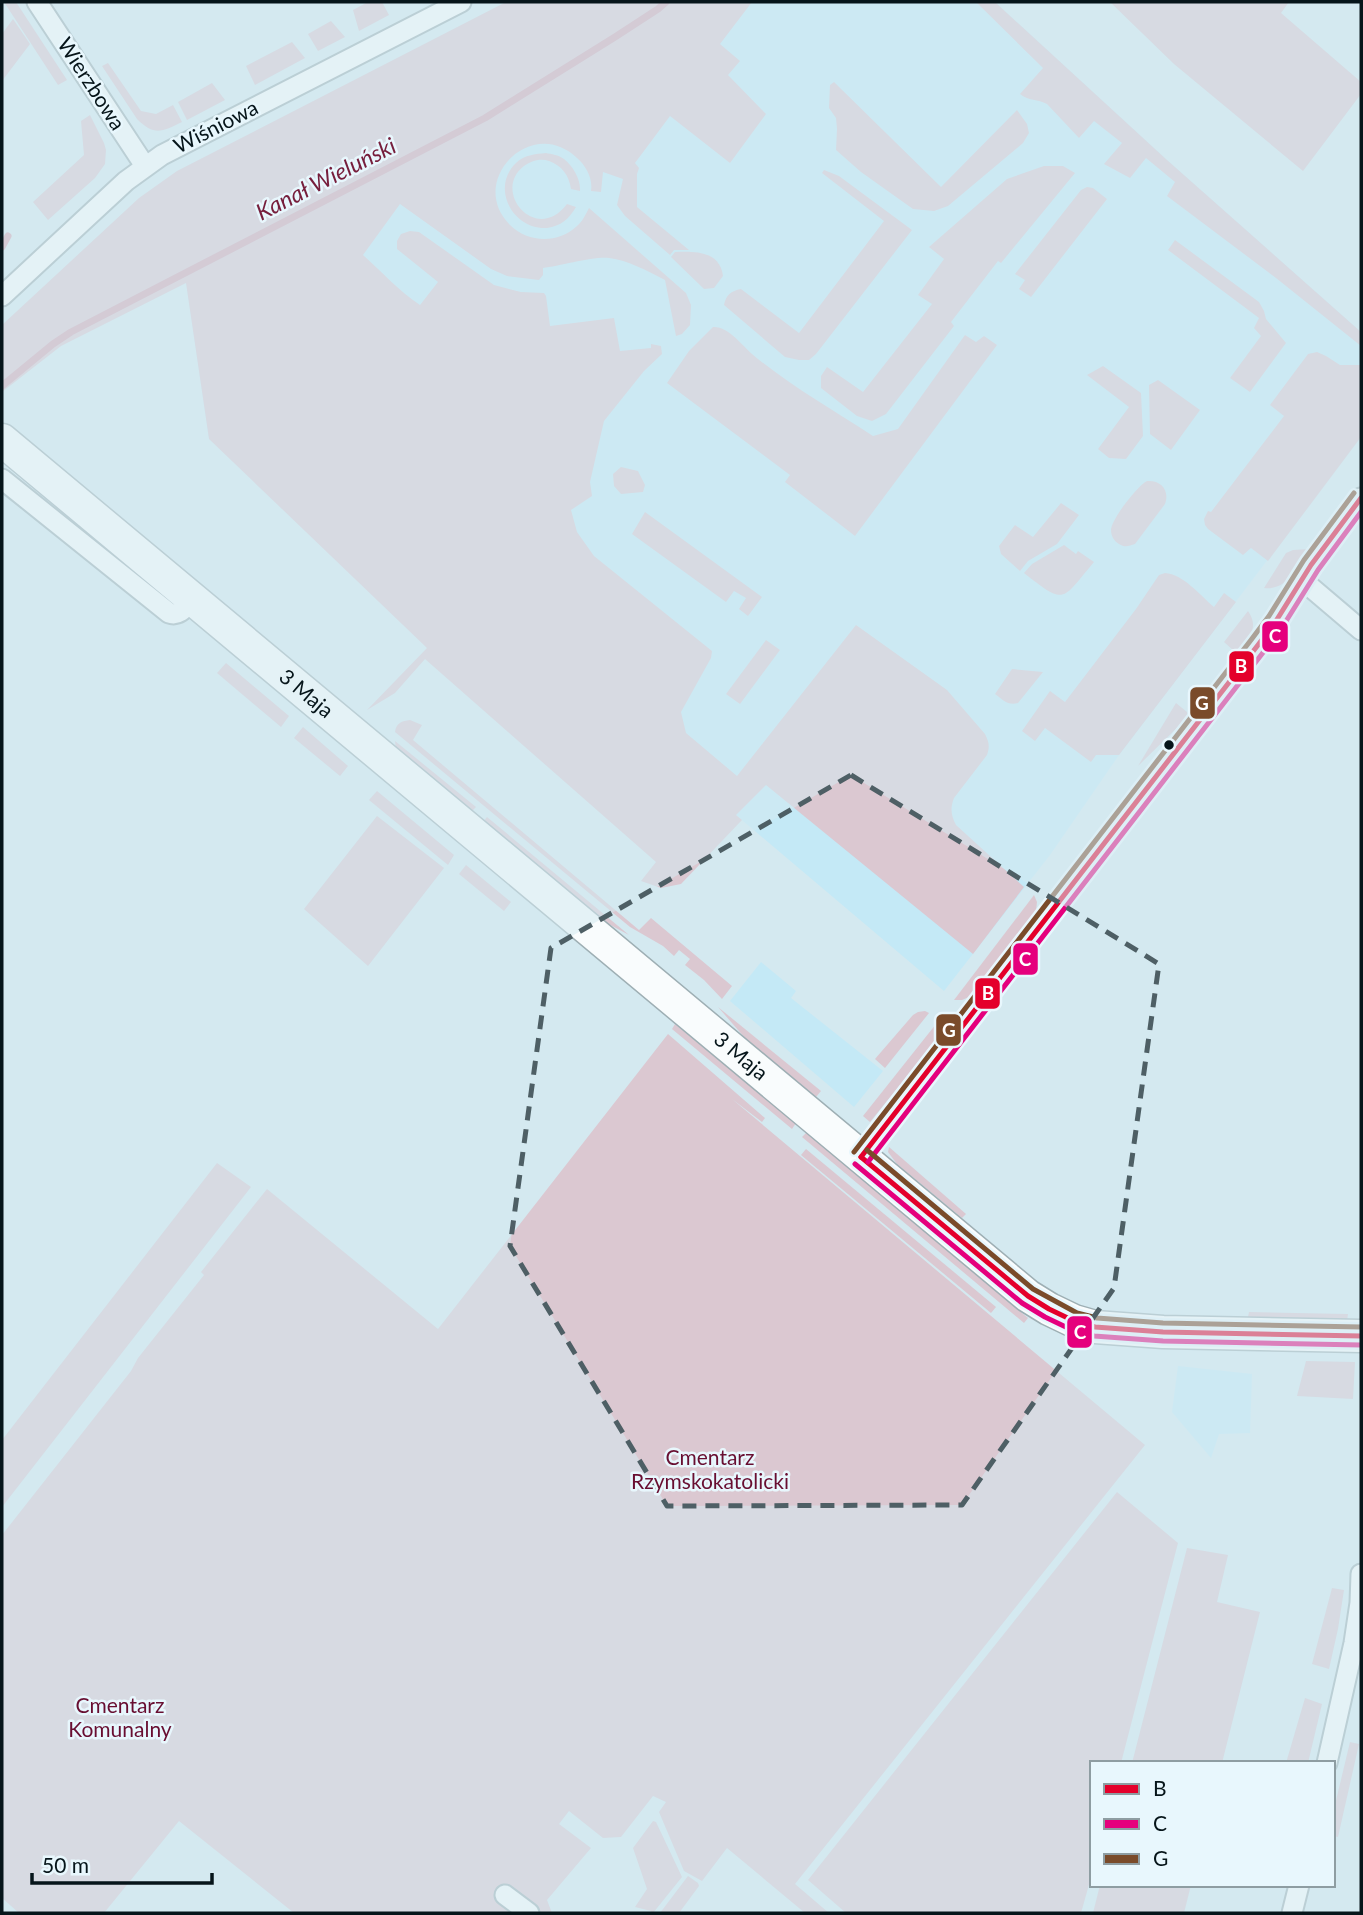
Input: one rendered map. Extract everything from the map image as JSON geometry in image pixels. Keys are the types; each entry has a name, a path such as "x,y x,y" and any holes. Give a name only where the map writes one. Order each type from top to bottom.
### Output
{"main road":[{"name":"3 Maja","path":"2,440 1028,1296 1074,1321 1095,1327 1163,1332 1361,1336"}],"street":[{"name":"Wierzbowa","path":"37,2 145,166"},
{"name":"Wiśniowa","path":"2,296 145,166 461,2"},
{"path":"2,479 170,613 178,614 192,599"},
{"path":"861,1157 1276,621 1301,579 1361,498"},
{"path":"1301,579 1361,629"},
{"path":"1327,1761 1354,1643 1361,1574"},
{"path":"1292,1913 1298,1887"},
{"path":"505,1895 529,1913"}],"highlighted area":[{"path":"851,775 1159,964 1114,1288 962,1505 667,1506 510,1246 551,948"}],"shaded area":[{"path":"681,2 995,2 1167,160 1361,332 1361,437 1119,755 1050,855 944,991 736,815 209,439 186,282"},
{"path":"761,962 796,991 791,998 883,1071 854,1107 730,1001"},
{"path":"1178,1366 1252,1374 1250,1433 1219,1434 1211,1458 1172,1412"}],"green space":[{"path":"4,2 16,2 67,80 58,85"},
{"path":"368,2 382,2 389,15 359,31 353,10"},
{"path":"506,2 752,2 720,44 740,61 728,75 766,114 730,163 670,116 635,163 639,168 637,207 689,250 674,250 670,255 625,216 617,205 623,179 603,172 601,192 591,191 590,177 583,165 559,146 541,144 524,148 510,158 500,173 496,190 498,208 510,225 534,238 552,238 569,232 581,222 589,208 686,293 691,305 690,325 682,334 676,336 665,280 637,266 603,258 543,268 543,275 539,280 507,276 491,269 400,204 363,255 420,305 438,282 397,249 401,234 419,232 494,285 521,292 544,293 550,326 614,318 620,351 651,348 651,344 661,346 662,354 644,371 604,421 590,482 592,496 571,510 577,532 594,556 712,651 711,658 681,712 686,733 737,776 856,625 947,690 985,734 989,744 987,755 954,798 954,821 1024,887 973,954 766,785 736,815 742,820 681,884 661,888 641,881 656,862 425,659 395,693 367,710 427,648 209,439 186,283 61,346 2,392 2,325 139,198 177,171"},
{"path":"976,2 995,2 1167,160 1361,332 1361,346 1167,196 1175,182 1146,158 1130,178 1104,164 1122,143 1094,121 1079,138 1047,104 1020,94 1043,68"},
{"path":"1110,2 1289,2 1281,13 1361,82 1361,94 1303,171 1174,64"},
{"path":"13,19 30,44 2,81 2,34"},
{"path":"331,21 345,37 318,51 308,34"},
{"path":"292,42 305,58 255,85 246,66"},
{"path":"108,63 141,111 156,114 173,105 182,122 158,131 148,128 137,119 102,66"},
{"path":"834,82 941,187 1017,110 1027,124 1029,133 1023,143 948,206 934,211 913,209 861,172 836,150 836,118 829,108 830,85"},
{"path":"212,83 225,100 187,120 178,102"},
{"path":"90,115 104,143 105,164 95,178 48,220 33,202 84,155 81,121"},
{"path":"546,153 562,158 570,165 578,178 580,191 571,189 569,179 561,168 542,160 524,166 515,176 512,188 515,200 531,217 543,219 555,215 567,204 576,207 564,221 547,228 535,227 515,215 505,195 508,173 516,163 530,155"},
{"path":"1044,166 1063,166 1075,173 1001,263 998,261 951,322 954,326 886,414 872,421 857,416 821,388 821,376 827,367 863,392 932,304 918,295 944,259 929,247 1007,179"},
{"path":"824,170 839,176 912,230 816,354 809,360 799,360 785,357 724,305 730,294 741,289 799,333 884,221 822,173"},
{"path":"1093,188 1107,199 1031,297 1019,289 1025,280 1015,274 1081,190"},
{"path":"1175,240 1259,302 1266,319 1286,343 1250,392 1230,378 1261,336 1254,328 1259,318 1168,250"},
{"path":"675,252 691,252 712,257 721,268 723,276 714,288 704,289 671,257"},
{"path":"713,327 729,333 781,376 873,436 898,429 965,335 976,342 984,336 997,345 855,536 785,482 790,475 667,383 689,351"},
{"path":"1317,352 1340,365 1361,365 1361,437 1268,561 1251,548 1243,555 1208,529 1204,519 1284,416 1270,405 1308,354"},
{"path":"1103,366 1141,393 1143,436 1126,459 1109,458 1098,449 1129,407 1087,375"},
{"path":"1158,380 1200,410 1171,450 1150,434 1149,385"},
{"path":"621,467 638,471 645,485 643,492 621,494 614,486 613,474"},
{"path":"1147,481 1156,482 1163,487 1166,494 1165,504 1135,544 1121,545 1112,536 1112,525 1125,504"},
{"path":"1061,503 1079,515 1057,544 1028,561 1020,571 1001,554 999,546 1015,525 1033,537"},
{"path":"645,512 762,597 748,616 739,609 746,598 734,591 726,602 632,534"},
{"path":"1064,545 1094,562 1068,591 1056,594 1024,573 1032,564"},
{"path":"1309,549 1286,581 1272,588 1264,588 1286,553"},
{"path":"1165,573 1185,581 1214,607 1224,593 1236,602 1119,755 1096,755 1091,762 1045,728 1035,741 1022,731 1050,691 1065,702 1159,575"},
{"path":"1248,611 1253,622 1252,632 1240,650 1234,651 1224,642"},
{"path":"766,640 780,650 740,704 726,694"},
{"path":"226,663 289,716 281,727 217,673"},
{"path":"1012,669 1043,672 1018,703 1014,704 995,694"},
{"path":"1176,703 1187,712 1188,717 1138,766"},
{"path":"410,720 422,725 413,740 639,930 651,918 732,986 722,999 685,965 690,959 679,950 674,956 663,946 630,927 395,732 400,723"},
{"path":"303,727 348,766 340,776 294,738"},
{"path":"395,741 476,807 471,812 396,750"},
{"path":"377,791 454,855 448,865 369,800"},
{"path":"377,816 444,868 368,966 304,909"},
{"path":"487,817 629,935 603,921 483,822"},
{"path":"466,865 511,902 504,911 459,874"},
{"path":"1034,895 1037,902 1036,911 969,997 954,1000"},
{"path":"718,1007 821,1091 816,1097 745,1038"},
{"path":"925,1011 929,1013 885,1068 875,1059 913,1015"},
{"path":"940,1019 941,1034 870,1122 863,1116"},
{"path":"675,1024 796,1123 792,1129 672,1029"},
{"name":"Cmentarz Rzymskokatolicki","path":"668,1034 765,1118 762,1122 732,1099 1145,1445 795,1884 829,1913 805,1913 727,1848 702,1881 684,1871 659,1812 666,1802 653,1796 621,1837 603,1838 569,1811 559,1824 591,1848 547,1900 552,1913 541,1913 510,1889 499,1903 512,1913 294,1913 179,1821 104,1913 19,1913 2,1898 2,1535 131,1371 138,1358 204,1275 201,1272 267,1189 438,1329"},
{"path":"807,1132 1028,1318 1024,1323 802,1137"},
{"path":"889,1147 966,1214 962,1218 897,1164 888,1152"},
{"path":"806,1149 996,1307 991,1313 801,1155"},
{"path":"217,1163 251,1187 2,1507 2,1440"},
{"path":"1249,1312 1348,1314 1347,1321 1248,1317"},
{"path":"1306,1361 1355,1362 1353,1399 1297,1396"},
{"path":"1117,1492 1178,1543 1122,1761 1090,1761 1090,1881 1081,1913 846,1913 808,1880"},
{"path":"1187,1548 1228,1555 1217,1602 1260,1612 1223,1761 1133,1761"},
{"path":"1332,1588 1344,1590 1329,1669 1312,1664"},
{"path":"1305,1698 1322,1704 1308,1761 1287,1761"},
{"path":"1350,1742 1359,1744 1338,1837 1335,1836 1335,1805"},
{"path":"653,1821 656,1822 682,1877 653,1913 650,1913 651,1911 635,1907 647,1889 633,1848"},
{"path":"688,1876 699,1886 679,1913 660,1913"},
{"path":"1100,1887 1190,1887 1184,1913 1093,1913"}],"waterway":[{"name":"Kanał Wieluński","path":"2,386 71,332 485,118 666,2"},
{"path":"2,247 8,236"}],"transit line":[{"name":"G","path":"854,1152 1251,640 1304,560 1354,493"},
{"name":"B","path":"861,1157 1258,645 1311,565 1361,498"},
{"name":"C","path":"868,1162 1265,650 1318,570 1361,512"},
{"name":"G","path":"867,1150 1033,1289 1077,1313 1097,1318 1163,1323 1361,1327"},
{"name":"B","path":"861,1157 1028,1296 1074,1321 1095,1327 1163,1332 1361,1336"},
{"name":"C","path":"855,1164 1022,1303 1070,1329 1094,1336 1163,1341 1361,1345"}],"park label":[{"name":"Cmentarz Komunalny","path":"120,1718"}]}
